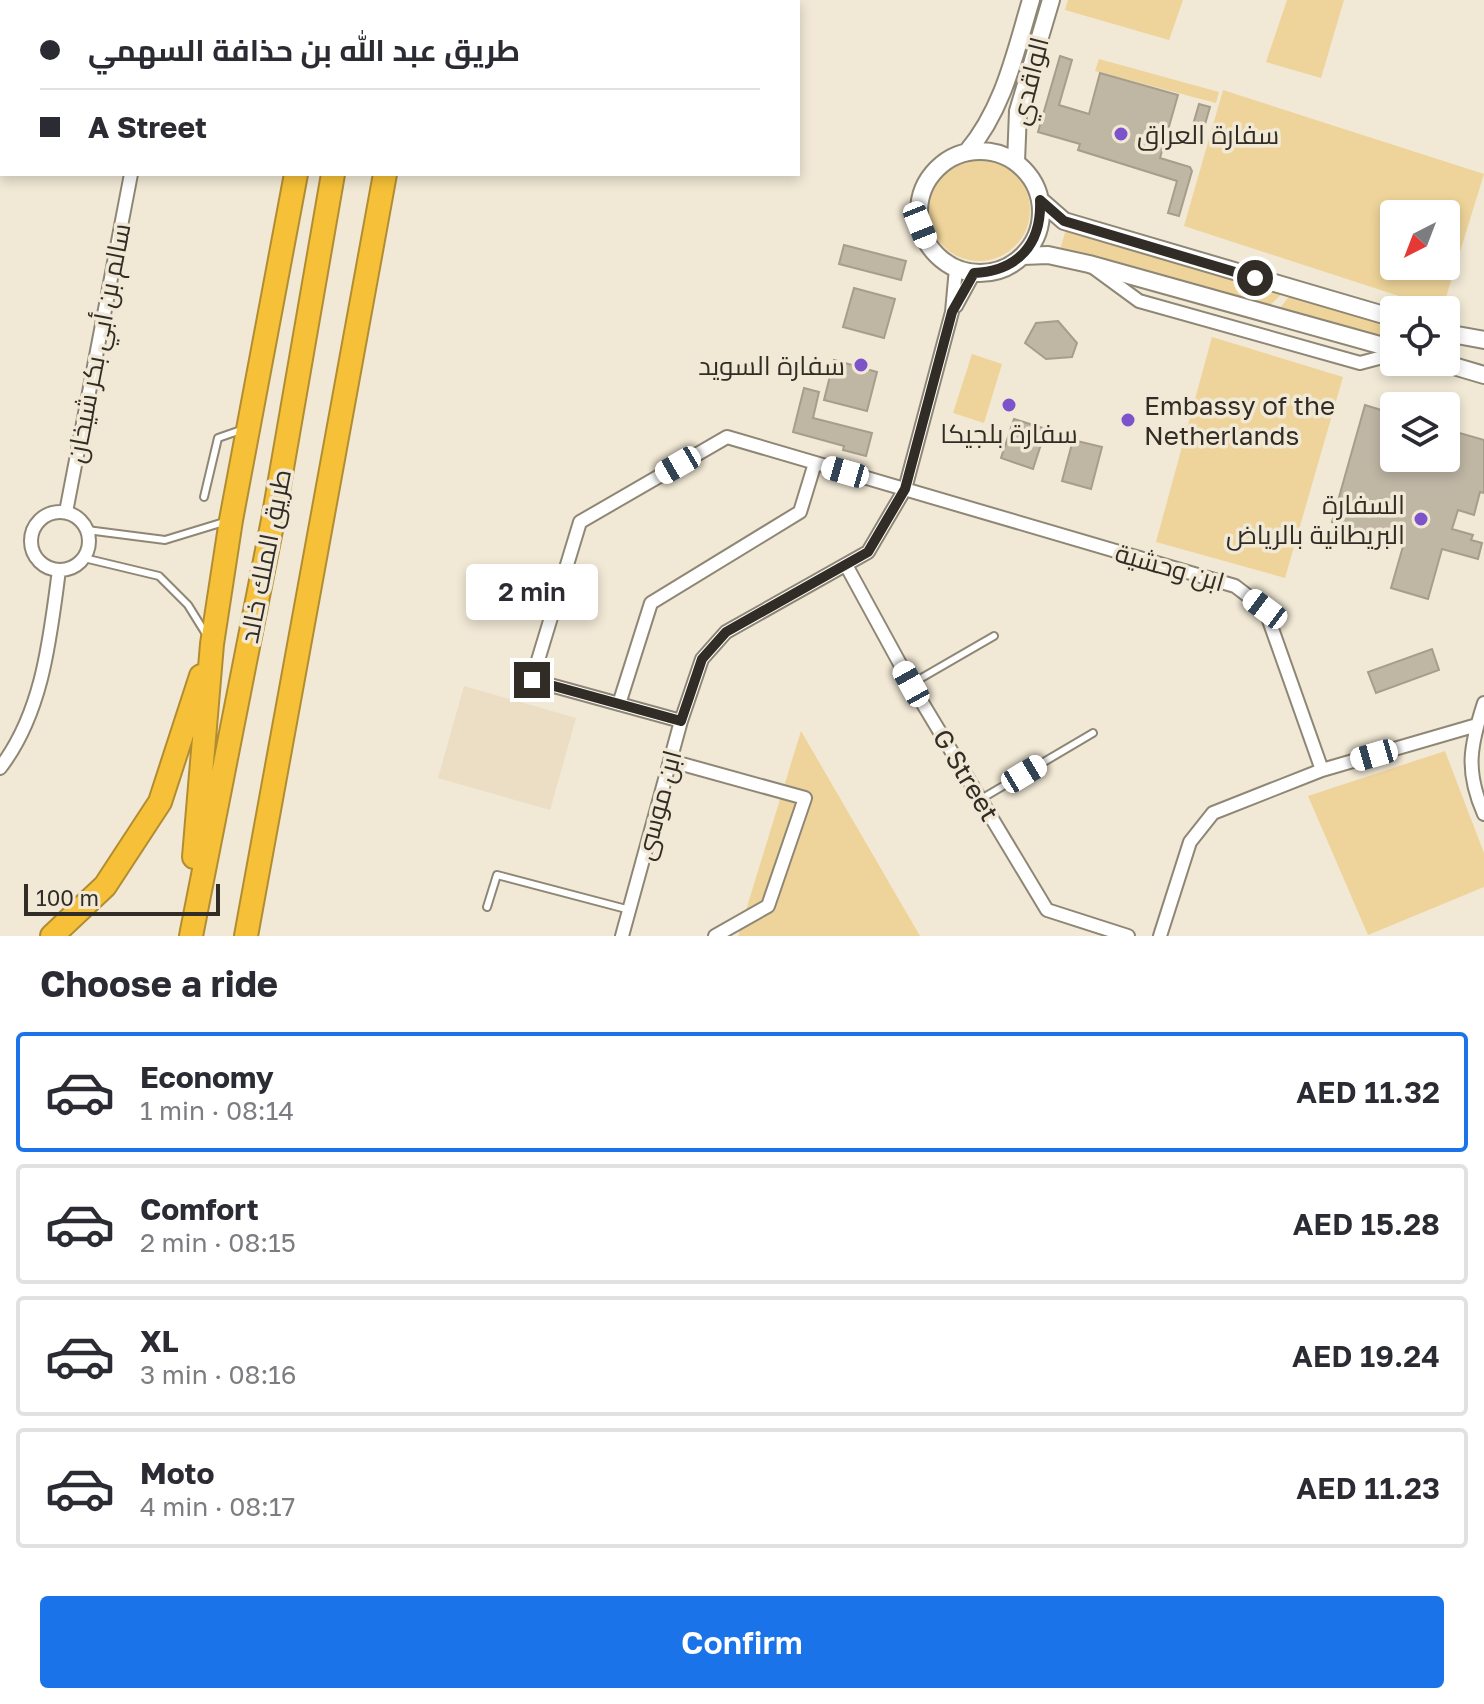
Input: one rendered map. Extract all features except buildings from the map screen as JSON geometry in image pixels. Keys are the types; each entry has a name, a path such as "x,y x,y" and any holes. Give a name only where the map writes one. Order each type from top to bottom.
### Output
{"highway":[{"path":"189,936 212,644 231,520 296,176"},
{"name":"طريق الملك خالد","path":"189,936 273,520 333,176"},
{"name":"طريق الملك خالد","path":"246,936 385,176"},
{"path":"52,936 105,886 160,802 212,644"}],"street":[{"name":"الواقدي","path":"967,152 987,129 1001,97 1031,0"},
{"name":"الواقدي","path":"1016,162 1018,111 1051,0"},
{"path":"1023,256 1035,239 1041,220 1040,200 1032,179 1016,162 993,152 967,152 949,159 934,171 924,187 919,206 920,225 927,243 940,258 956,268 974,273 992,272 1023,256 1048,255 1380,347"},
{"name":"سالم بن أبي بكر شيخان","path":"66,512 131,176"},
{"path":"1040,200 1064,221 1380,314"},
{"path":"905,489 952,312 956,268"},
{"path":"952,312 974,273"},
{"path":"1460,336 1484,340"},
{"path":"1460,368 1484,375"},
{"name":"ابن وحشية","path":"619,704 532,680 580,522 727,437 1235,586 1265,609 1322,770"},
{"path":"681,721 619,704 651,603 800,512 815,463"},
{"name":"ابن موسى","path":"622,936 681,721 702,659 726,632 868,552 905,489"},
{"path":"56,512 66,512 75,516 87,530 89,540 84,558 77,565 59,570 41,563 34,556 31,537 39,520 56,512"},
{"name":"G Street","path":"846,565 911,684 1047,910 1128,936"},
{"path":"0,768 17,746 46,664 59,570"},
{"path":"1484,703 1469,754 1472,781 1484,814"},
{"path":"1160,936 1190,842 1213,813 1322,770 1477,725"},
{"path":"671,761 805,798 768,906 715,936"}],"lane":[{"path":"204,497 218,438 248,428"},
{"path":"87,530 165,540 231,520"},
{"path":"84,558 159,576 188,605 212,644"},
{"path":"911,684 994,636"},
{"path":"981,799 1093,733"},
{"path":"487,907 497,875 630,910"}],"shaded area":[{"path":"1068,0 1183,0 1169,40 1065,10"},
{"path":"1287,0 1344,0 1321,78 1266,62"},
{"path":"1099,59 1219,92 1216,103 1095,71"},
{"path":"1223,90 1484,174 1460,252 1460,200 1380,200 1380,280 1451,280 1446,296 1399,296 1184,226"},
{"path":"979,159 999,163 1015,174 1026,190 1030,210 1026,230 1015,246 999,257 979,261 959,257 943,246 932,230 928,210 932,190 943,174 959,163"},
{"path":"1066,229 1285,291 1266,309 1060,250"},
{"path":"1291,294 1380,320 1380,341 1277,312"},
{"path":"1212,337 1343,377 1285,578 1156,542"},
{"path":"972,354 1002,364 984,423 953,413"},
{"path":"464,686 576,718 550,810 438,778"},
{"path":"801,731 920,936 738,936"},
{"path":"1445,751 1484,853 1484,887 1368,935 1308,796"}],"place":[{"name":"سفارة العراق","path":"1121,134"},
{"name":"سفارة السويد","path":"861,365"},
{"name":"سفارة بلجيكا","path":"1009,405"},
{"name":"Embassy of the Netherlands","path":"1128,420"},
{"name":"السفارة البريطانية بالرياض","path":"1421,519"}],"route":[{"path":"532,680 681,721 702,659 726,632 868,552 905,489 952,312 974,273 992,272 1009,266 1023,256 1035,239 1041,220 1040,200 1064,221 1255,278"}]}
